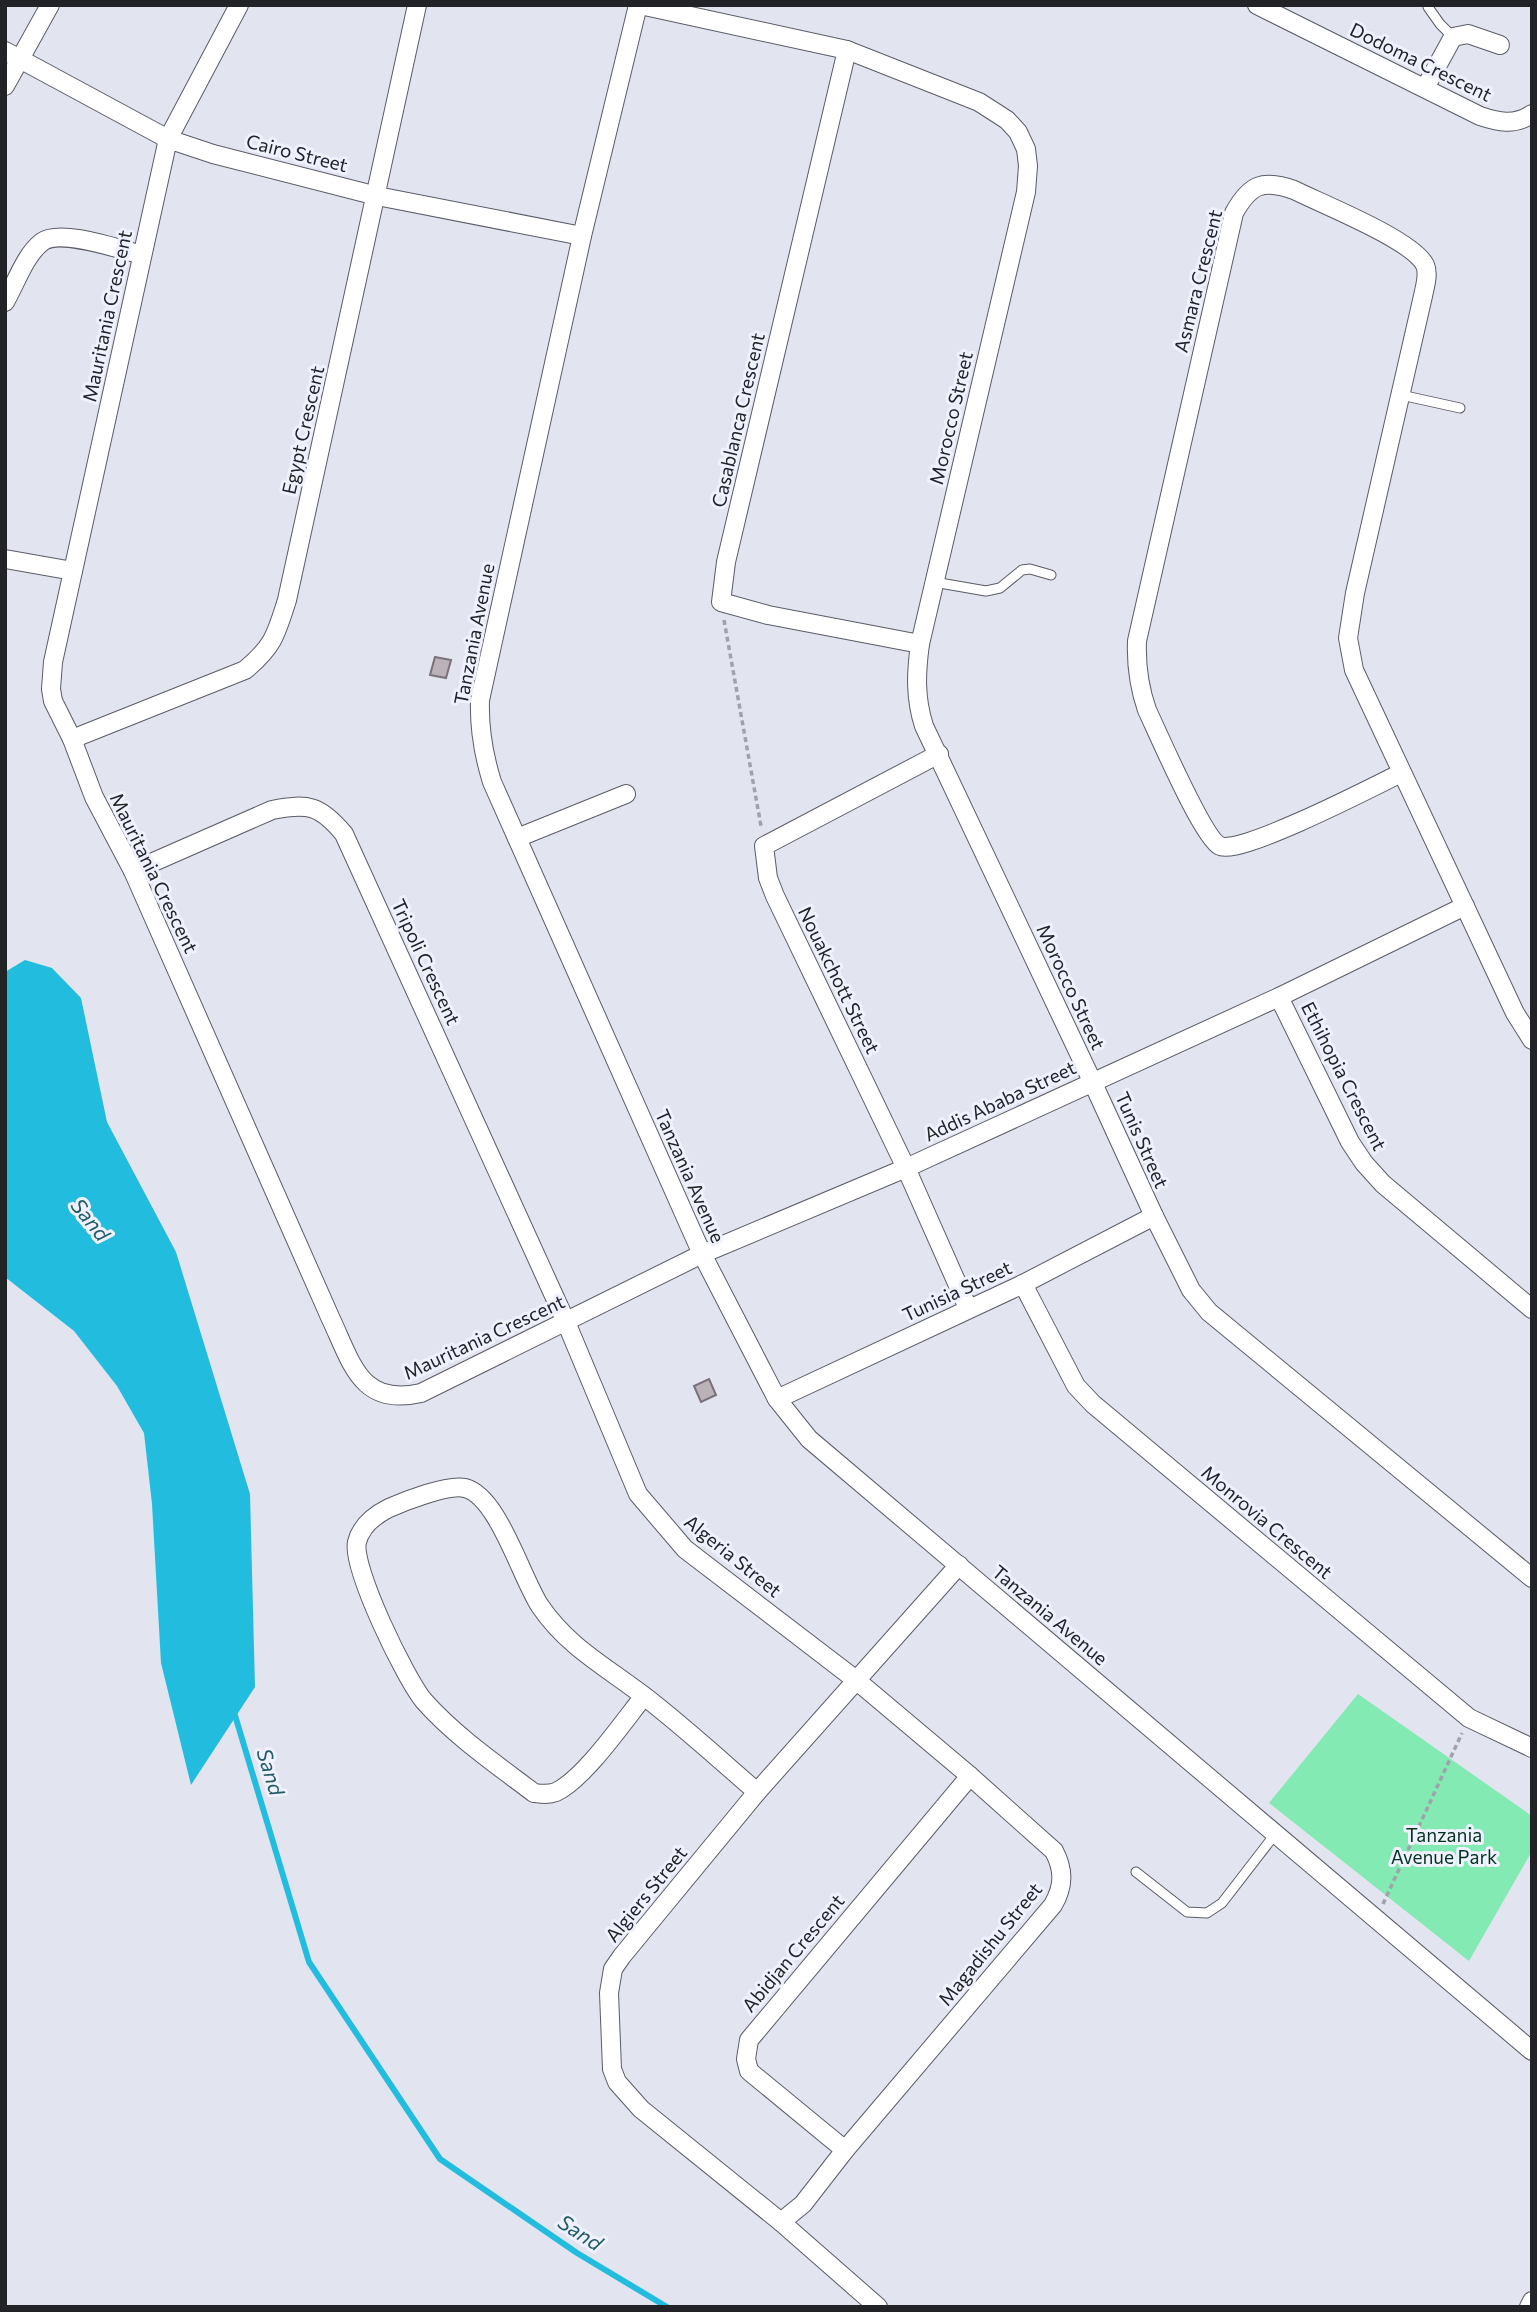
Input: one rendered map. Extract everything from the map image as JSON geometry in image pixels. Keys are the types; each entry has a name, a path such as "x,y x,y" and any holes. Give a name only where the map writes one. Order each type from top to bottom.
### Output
{"street":[{"path":"5,86 12,55 50,5"},
{"name":"Mauritania Crescent","path":"239,5 168,139 53,662 53,701 72,739 94,797 133,871 330,1317 356,1371 369,1387 383,1395 402,1398 421,1394 702,1254"},
{"name":"Egypt Crescent","path":"72,739 245,670 263,655 275,637 287,600 417,5"},
{"name":"Morocco Street","path":"639,5 847,50 979,102 1007,120 1018,132 1026,149 1026,192 934,582 916,673 919,711 1092,1081"},
{"name":"Tanzania Avenue","path":"639,5 582,236 480,700 482,752 492,782 702,1254 777,1399 809,1439 1532,2051"},
{"name":"Dodoma Crescent","path":"1257,5 1480,116 1501,123 1523,120 1532,114"},
{"path":"1425,88 1452,37 1468,34 1500,46"},
{"name":"Casablanca Crescent","path":"721,602 726,562 847,50"},
{"name":"Cairo Street","path":"12,55 168,139 213,154 377,195 582,236"},
{"name":"Asmara Crescent","path":"1265,184 1294,190 1402,243 1419,257 1426,267 1427,277 1355,593 1348,638 1354,670 1401,773 1257,840 1227,849 1217,846 1204,827 1147,710 1140,690 1136,669 1137,641 1234,213 1243,195 1254,187 1265,184"},
{"path":"5,302 31,254 45,239 55,236 69,237 142,255"},
{"path":"5,559 73,570"},
{"path":"721,602 768,615 920,644"},
{"path":"764,846 939,754"},
{"path":"1401,773 1515,1013 1532,1040"},
{"path":"517,838 626,794"},
{"name":"Tripoli Crescent","path":"133,871 272,810 310,806 321,810 334,822 350,846 566,1322"},
{"name":"Nouakchott Street","path":"764,846 768,878 775,896 906,1168 968,1308"},
{"name":"Addis Ababa Street","path":"702,1254 906,1168 1279,997 1465,906"},
{"name":"Ethihopia Crescent","path":"1279,997 1350,1142 1364,1163 1383,1184 1532,1309"},
{"name":"Tunis Street","path":"1092,1081 1154,1216"},
{"path":"1154,1216 1191,1290 1209,1312 1532,1578"},
{"name":"Tunisia Street","path":"777,1399 1023,1284 1154,1216"},
{"name":"Monrovia Crescent","path":"1023,1284 1076,1386 1093,1404 1469,1718 1532,1748"},
{"name":"Algeria Street","path":"566,1322 638,1494 659,1522 685,1549 856,1680"},
{"path":"644,1696 572,1781 556,1792 544,1795 534,1793 454,1729 423,1700 407,1675 369,1595 357,1558 357,1542 362,1530 372,1518 391,1507 446,1488 466,1488 475,1493 494,1511 527,1583 554,1625 577,1649 644,1696 757,1792"},
{"name":"Algiers Street","path":"878,2307 781,2222 641,2109 617,2082 612,2068 609,1993 613,1969 757,1792 959,1565"},
{"name":"Magadishu Street","path":"781,2222 803,2204 845,2150 1054,1905 1061,1892 1062,1870 1054,1851 856,1680"},
{"name":"Abidjan Crescent","path":"845,2150 749,2071 746,2059 749,2039 970,1776"},
{"path":"1529,2307 1532,2301"}],"lane":[{"path":"1428,7 1452,37"},
{"path":"1401,395 1461,408"},
{"path":"934,582 986,591 1000,588 1022,570 1030,569 1051,575"},
{"path":"1136,1872 1187,1913 1207,1913 1222,1903 1276,1833"}],"path":[{"path":"721,602 764,846"},
{"path":"1376,1918 1469,1718"}],"green space":[{"name":"Tanzania Avenue Park","path":"1358,1694 1532,1816 1532,1851 1469,1961 1269,1803"}],"water":[{"path":"25,960 52,968 81,998 107,1122 176,1252 250,1494 255,1687 191,1785 161,1663 152,1504 144,1433 117,1386 74,1331 5,1277 5,972"}],"building":[{"path":"435,657 451,660 446,678 430,675"},
{"path":"709,1379 716,1395 701,1402 694,1386"}],"waterway":[{"name":"Sand","path":"234,1712 309,1962 440,2159 577,2253 667,2307"}]}
